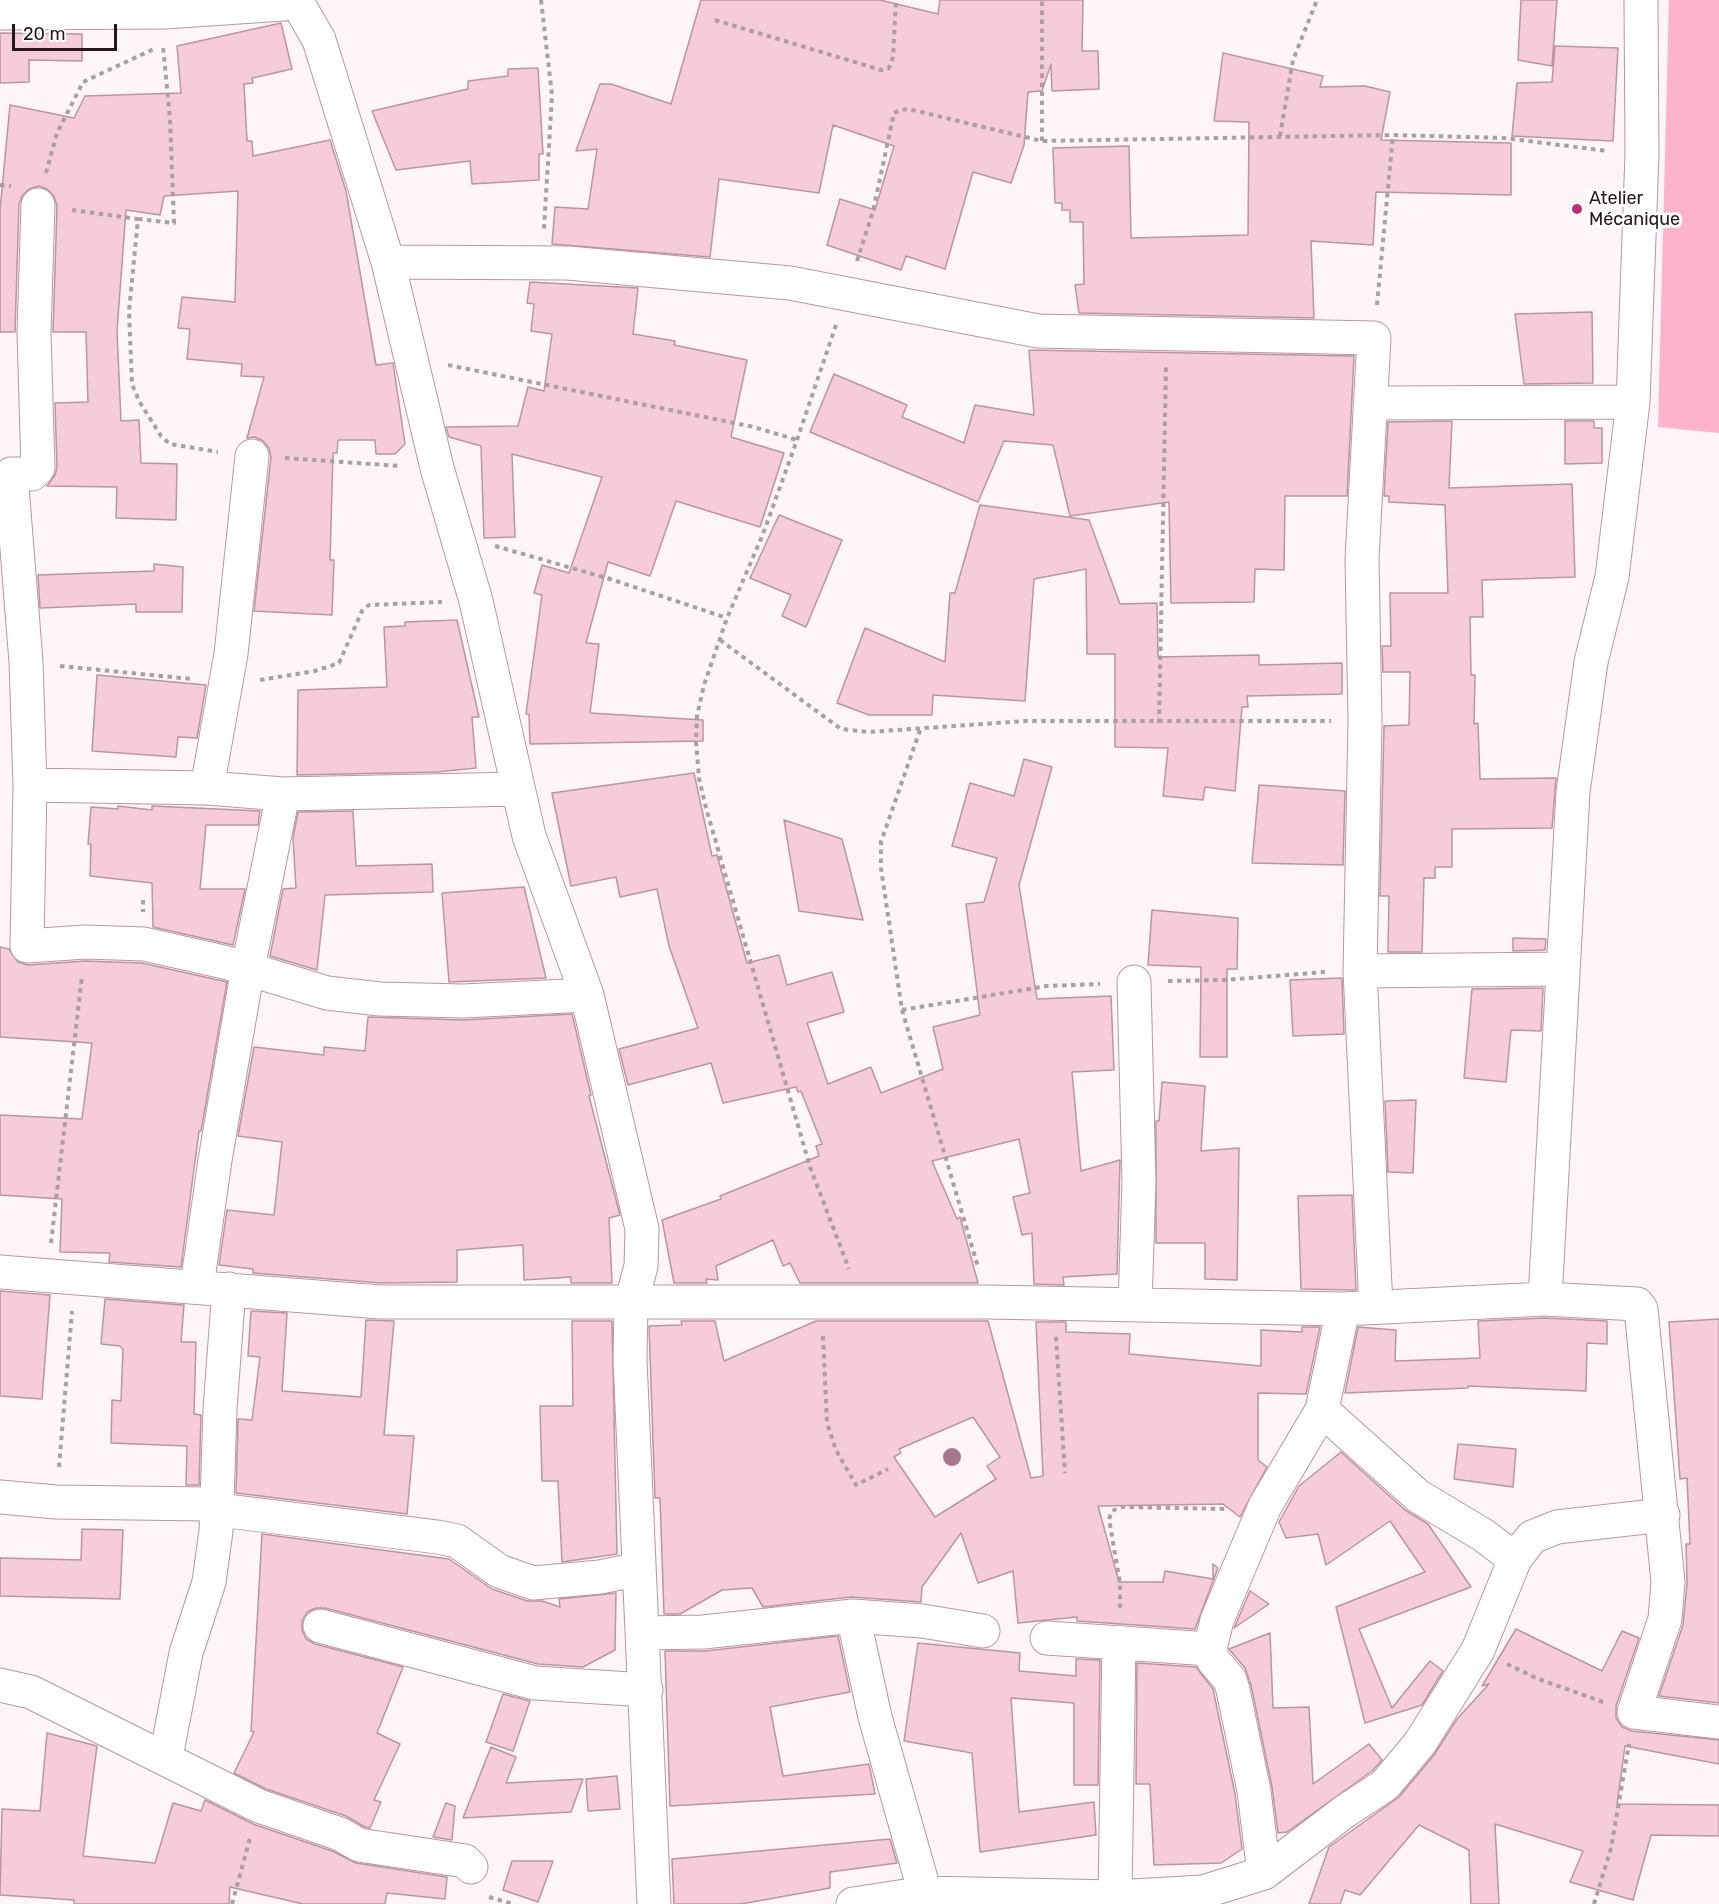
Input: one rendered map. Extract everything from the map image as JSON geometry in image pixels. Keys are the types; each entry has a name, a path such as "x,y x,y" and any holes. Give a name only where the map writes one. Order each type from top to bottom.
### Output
{"street":[{"path":"1545,1299 1572,792 1591,662 1612,577 1633,402 1642,154 1641,0"},
{"path":"0,13 165,12 297,2 319,40 388,262 437,468 459,536 476,601 529,836 587,995 642,1229 641,1266 631,1304 630,1360 654,1904"},
{"path":"40,196 34,333 38,468 32,474 6,474 26,662 30,785 27,946 86,942 144,944 248,968 327,993 380,999 463,1001 587,995"},
{"path":"388,262 542,262 790,283 1038,331 1374,338 1362,559 1365,721 1360,971 1376,1307"},
{"path":"1372,403 1633,402"},
{"path":"207,789 224,682 231,654 252,456"},
{"path":"30,785 207,789 283,794 518,789"},
{"path":"197,1286 215,1160 248,968 283,794"},
{"path":"1360,971 1562,969"},
{"path":"1134,982 1139,1182 1135,1304"},
{"path":"0,1272 380,1302 631,1304 988,1302 1343,1309 1545,1299 1632,1302 1641,1309 1668,1582 1665,1619 1634,1712 1719,1722"},
{"path":"166,1757 186,1653 209,1582 218,1506 220,1409 229,1289"},
{"path":"1264,1873 1254,1791 1233,1690 1230,1680 1213,1660 1210,1649 1217,1620 1266,1506 1322,1410 1343,1309"},
{"path":"1322,1410 1418,1496 1483,1535 1515,1559"},
{"path":"0,1497 56,1502 137,1501 218,1506 228,1511 438,1536 457,1541 499,1571 533,1583 600,1576 639,1569"},
{"path":"853,1904 925,1893 1115,1897 1203,1892 1222,1896 1264,1873 1344,1812 1385,1785 1420,1743 1478,1650 1515,1559 1532,1537 1557,1527 1663,1515"},
{"path":"643,1633 703,1632 853,1616 922,1621 983,1631"},
{"path":"853,1616 875,1717 925,1893"},
{"path":"320,1626 535,1683 646,1690"},
{"path":"1047,1638 1210,1649"},
{"path":"1115,1897 1119,1642"},
{"path":"0,1685 31,1692 166,1757 259,1806 340,1834 359,1845 465,1861 471,1867"}],"path":[{"path":"541,0 552,95 542,262"},
{"path":"715,20 881,70 889,68 893,57 896,0"},
{"path":"1042,0 1042,141"},
{"path":"1280,136 1293,60 1317,0"},
{"path":"0,185 40,196 138,219 174,223 170,119 163,45 83,82 57,134 40,196"},
{"path":"863,1303 810,1167 699,778 697,716 704,685 727,618 763,534 847,293 873,211 894,113 908,109 1042,141 1394,135 1504,138 1642,154"},
{"path":"1374,338 1394,135"},
{"path":"138,219 129,311 132,384 139,401 161,436 170,444 252,456 437,468"},
{"path":"1159,723 1164,568 1167,334"},
{"path":"411,357 754,427 797,440"},
{"path":"459,536 610,579 727,618"},
{"path":"26,662 224,682 252,681 315,671 339,663 362,611 369,605 476,601"},
{"path":"720,640 841,729 869,732 1025,722 1365,721"},
{"path":"920,730 881,842 881,868 902,1010 988,1302"},
{"path":"56,1502 61,1276 86,942"},
{"path":"824,1303 823,1344 827,1423 836,1450 852,1482 856,1485 888,1469"},
{"path":"1055,1303 1065,1473"},
{"path":"1119,1642 1120,1582 1109,1519 1112,1511 1121,1507 1186,1510 1266,1506"},
{"path":"1478,1650 1536,1678 1634,1712 1615,1832 1594,1904"},
{"path":"232,1904 259,1806"}],"shaded area":[{"path":"1669,0 1719,0 1719,433 1658,427"}],"building":[{"path":"701,0 880,0 938,14 940,0 1083,0 1082,51 1098,51 1099,89 1052,91 1051,64 1042,91 1028,92 1024,145 1011,183 973,172 945,269 906,256 901,270 827,245 840,199 875,210 894,146 833,125 819,193 719,179 710,257 552,244 555,207 588,209 597,149 576,151 600,84 611,84 671,104"},
{"path":"1521,0 1557,0 1552,66 1518,60"},
{"path":"281,23 292,69 252,78 253,83 244,84 247,141 252,141 253,156 330,140 346,191 376,365 393,363 405,444 395,454 376,454 375,440 338,440 337,453 333,453 330,560 334,560 332,615 254,611 271,457 269,448 263,441 255,437 247,438 264,377 241,376 242,364 187,359 190,329 178,328 182,297 235,302 238,191 164,196 160,215 126,210 117,331 121,421 139,420 141,463 177,464 176,520 116,518 117,487 47,486 57,468 55,403 88,402 86,332 53,332 57,206 54,196 47,189 39,186 29,189 22,196 19,204 15,332 0,332 0,210 10,105 74,118 85,96 181,93 177,46"},
{"path":"0,33 82,34 82,61 29,60 29,82 0,83"},
{"path":"1555,46 1618,48 1613,141 1512,136 1517,83 1552,82"},
{"path":"1223,53 1323,76 1320,87 1365,86 1390,92 1381,140 1511,143 1511,195 1376,192 1373,245 1311,241 1314,318 1079,313 1075,285 1084,284 1083,222 1070,222 1070,210 1062,210 1062,203 1055,203 1053,148 1129,146 1131,238 1248,235 1249,122 1214,121"},
{"path":"538,68 543,154 539,154 539,180 472,184 470,161 396,170 372,111 468,89 468,81 508,76 508,69"},
{"path":"530,282 638,288 633,334 675,341 674,345 747,360 731,437 784,453 760,527 676,501 650,576 608,562 586,643 599,644 590,713 703,720 703,741 530,744 529,714 526,714 542,595 534,593 542,565 569,573 602,477 512,454 515,537 484,538 481,446 449,437 446,427 518,426 528,387 544,391 552,334 531,331 534,304 527,303"},
{"path":"1592,312 1593,383 1524,384 1515,314"},
{"path":"1029,350 1354,356 1347,496 1285,496 1284,570 1255,569 1254,602 1171,603 1169,502 1070,516 1053,445 1004,441 978,502 810,432 834,374 907,405 902,417 964,443 975,405 1034,415"},
{"path":"1452,421 1449,488 1572,484 1575,577 1482,580 1483,617 1470,617 1471,675 1475,675 1474,724 1478,723 1480,779 1556,778 1552,828 1452,829 1452,867 1435,867 1435,878 1424,878 1422,952 1388,952 1389,896 1380,896 1384,726 1409,725 1410,672 1383,672 1382,646 1391,646 1390,593 1448,593 1445,505 1389,502 1389,496 1384,496 1388,422"},
{"path":"1565,421 1594,421 1594,428 1602,428 1602,463 1565,464"},
{"path":"980,505 1089,520 1120,604 1157,603 1158,657 1259,655 1259,665 1342,663 1342,694 1247,696 1248,707 1242,707 1235,791 1205,787 1203,800 1163,796 1168,748 1115,747 1115,654 1087,654 1086,569 1034,579 1025,701 933,695 932,715 869,715 837,703 865,628 945,662 950,593 955,593"},
{"path":"779,515 842,540 806,627 782,616 791,595 750,578"},
{"path":"154,564 183,567 182,612 136,612 136,604 40,608 38,575 154,571"},
{"path":"457,620 479,717 472,717 476,768 437,772 297,775 298,690 387,687 384,627 405,626 405,622"},
{"path":"97,675 206,685 197,738 178,737 176,757 92,751"},
{"path":"1024,759 1052,767 1019,885 1037,999 1111,996 1114,1070 1072,1072 1081,1171 1120,1160 1117,1274 1063,1277 1064,1285 1034,1284 1032,1233 1022,1235 1013,1197 1030,1193 1019,1139 932,1161 957,1219 960,1217 978,1283 800,1283 790,1263 783,1266 773,1240 716,1266 718,1280 706,1279 707,1283 674,1283 662,1220 721,1199 720,1196 819,1156 816,1146 822,1144 801,1091 798,1092 796,1087 723,1103 711,1063 628,1085 619,1049 698,1028 669,946 657,889 620,897 616,877 571,886 552,793 694,773 712,856 717,855 747,963 779,955 787,985 832,972 844,1012 807,1023 828,1084 871,1067 881,1093 943,1069 933,1027 980,1015 966,904 984,902 997,858 952,846 970,783 1014,796"},
{"path":"1259,785 1345,791 1343,865 1252,863"},
{"path":"118,806 152,810 152,806 260,811 258,825 206,825 200,889 245,889 233,945 153,927 152,883 90,876 91,844 88,844 91,807 118,809"},
{"path":"353,811 356,866 432,864 433,892 325,895 317,970 270,956 283,889 296,888 293,838 298,812"},
{"path":"784,820 842,839 863,920 799,911"},
{"path":"524,887 546,978 449,982 442,893"},
{"path":"1152,910 1238,918 1237,969 1227,969 1227,1057 1200,1057 1201,967 1148,965"},
{"path":"1513,938 1546,939 1545,950 1513,951"},
{"path":"0,947 9,949 18,962 28,965 85,961 142,963 227,982 201,1131 199,1131 181,1267 109,1262 110,1253 60,1252 62,1199 0,1195 0,1115 82,1119 92,1043 0,1037"},
{"path":"1342,978 1344,1034 1293,1036 1290,980"},
{"path":"1543,988 1541,1031 1511,1030 1506,1082 1464,1078 1472,989"},
{"path":"572,1014 591,1095 589,1096 620,1215 609,1218 612,1283 571,1283 571,1277 524,1280 523,1245 457,1250 457,1282 381,1283 253,1273 253,1269 219,1265 227,1210 274,1215 282,1142 238,1136 254,1047 324,1055 324,1047 365,1051 368,1017 463,1020"},
{"path":"1162,1082 1205,1086 1201,1151 1239,1148 1237,1280 1205,1279 1205,1243 1156,1243 1156,1121 1159,1121"},
{"path":"1416,1100 1413,1173 1388,1172 1385,1101"},
{"path":"1352,1195 1356,1290 1301,1289 1298,1196"},
{"path":"0,1291 50,1295 42,1399 0,1396"},
{"path":"105,1299 184,1305 181,1342 196,1342 194,1414 201,1415 199,1485 186,1485 187,1446 111,1443 112,1400 121,1401 123,1349 120,1346 101,1344"},
{"path":"251,1311 287,1313 282,1391 361,1397 366,1320 394,1321 384,1435 414,1436 407,1514 236,1493 238,1419 252,1420 260,1357 248,1356"},
{"path":"1545,1318 1607,1321 1607,1344 1587,1343 1586,1391 1468,1386 1468,1388 1345,1393 1358,1327 1396,1330 1395,1361 1480,1358 1478,1321"},
{"path":"1719,1319 1719,1703 1659,1696 1683,1625 1687,1584 1686,1544 1690,1544 1687,1478 1680,1479 1669,1322"},
{"path":"572,1321 612,1321 617,1554 562,1562 558,1481 542,1481 540,1406 573,1406"},
{"path":"681,1321 715,1321 724,1361 816,1321 988,1321 1031,1478 1043,1476 1036,1322 1066,1322 1066,1332 1130,1334 1129,1354 1261,1366 1261,1330 1302,1332 1302,1327 1320,1327 1306,1394 1258,1393 1258,1460 1267,1467 1240,1517 1223,1504 1098,1506 1119,1582 1163,1582 1165,1571 1213,1579 1213,1564 1218,1568 1195,1629 1077,1621 1077,1617 1018,1623 1013,1571 978,1583 961,1533 922,1587 921,1602 851,1597 763,1607 752,1588 722,1590 680,1614 664,1614 660,1498 655,1498 649,1326 682,1325","holes":["973,1417 1000,1457 987,1466 996,1479 935,1517 894,1457 901,1453 899,1449"]},
{"path":"1458,1444 1516,1449 1513,1487 1454,1479"},
{"path":"1341,1452 1405,1510 1428,1524 1471,1587 1359,1629 1392,1708 1430,1661 1443,1671 1422,1705 1365,1723 1336,1607 1425,1572 1390,1521 1326,1565 1318,1534 1286,1538 1279,1522 1299,1486"},
{"path":"82,1529 123,1530 120,1599 0,1596 0,1558 81,1560"},
{"path":"262,1534 449,1559 492,1589 527,1601 542,1601 560,1607 559,1599 616,1593 615,1650 583,1667 538,1664 325,1608 316,1608 307,1612 302,1621 302,1630 306,1639 315,1644 403,1667 377,1733 400,1744 374,1800 381,1802 370,1828 365,1827 346,1816 266,1789 234,1773 254,1732 251,1731"},
{"path":"1250,1591 1269,1604 1234,1628 1235,1626"},
{"path":"1516,1629 1602,1671 1622,1631 1639,1638 1616,1706 1616,1718 1622,1727 1632,1731 1719,1740 1719,1764 1625,1746 1617,1804 1719,1805 1719,1836 1651,1835 1633,1900 1570,1882 1583,1851 1495,1824 1499,1904 1471,1904 1469,1850 1419,1825 1360,1895 1345,1890 1340,1904 1309,1904 1329,1847 1399,1797 1434,1755 1457,1719 1489,1684 1482,1686"},
{"path":"1270,1633 1273,1708 1309,1707 1313,1784 1369,1744 1382,1760 1372,1771 1287,1832 1278,1833 1272,1787 1251,1685 1245,1668 1229,1649"},
{"path":"838,1636 850,1692 770,1707 783,1776 869,1764 875,1794 670,1806 665,1651 705,1651"},
{"path":"918,1643 1020,1653 1019,1671 1076,1676 1076,1659 1100,1660 1098,1785 1074,1785 1074,1703 1011,1698 1019,1812 1094,1802 1096,1835 980,1852 972,1753 904,1741"},
{"path":"1137,1663 1196,1667 1213,1689 1235,1794 1242,1849 1221,1863 1154,1865 1150,1784 1136,1784"},
{"path":"503,1694 530,1701 513,1751 486,1742"},
{"path":"47,1733 97,1746 83,1856 155,1863 173,1803 201,1811 205,1800 253,1824 332,1851 356,1863 447,1877 445,1899 387,1893 385,1904 303,1904 230,1887 229,1904 74,1904 74,1900 0,1895 2,1809 40,1811"},
{"path":"491,1747 516,1757 506,1783 583,1779 571,1812 463,1818"},
{"path":"617,1776 620,1809 588,1811 586,1779"},
{"path":"446,1803 455,1806 452,1840 433,1837"},
{"path":"890,1839 897,1863 830,1872 830,1888 741,1904 674,1904 672,1859"},
{"path":"512,1861 553,1861 538,1902 503,1890"}],"place":[{"name":"Atelier Mécanique","path":"1577,209"}]}
